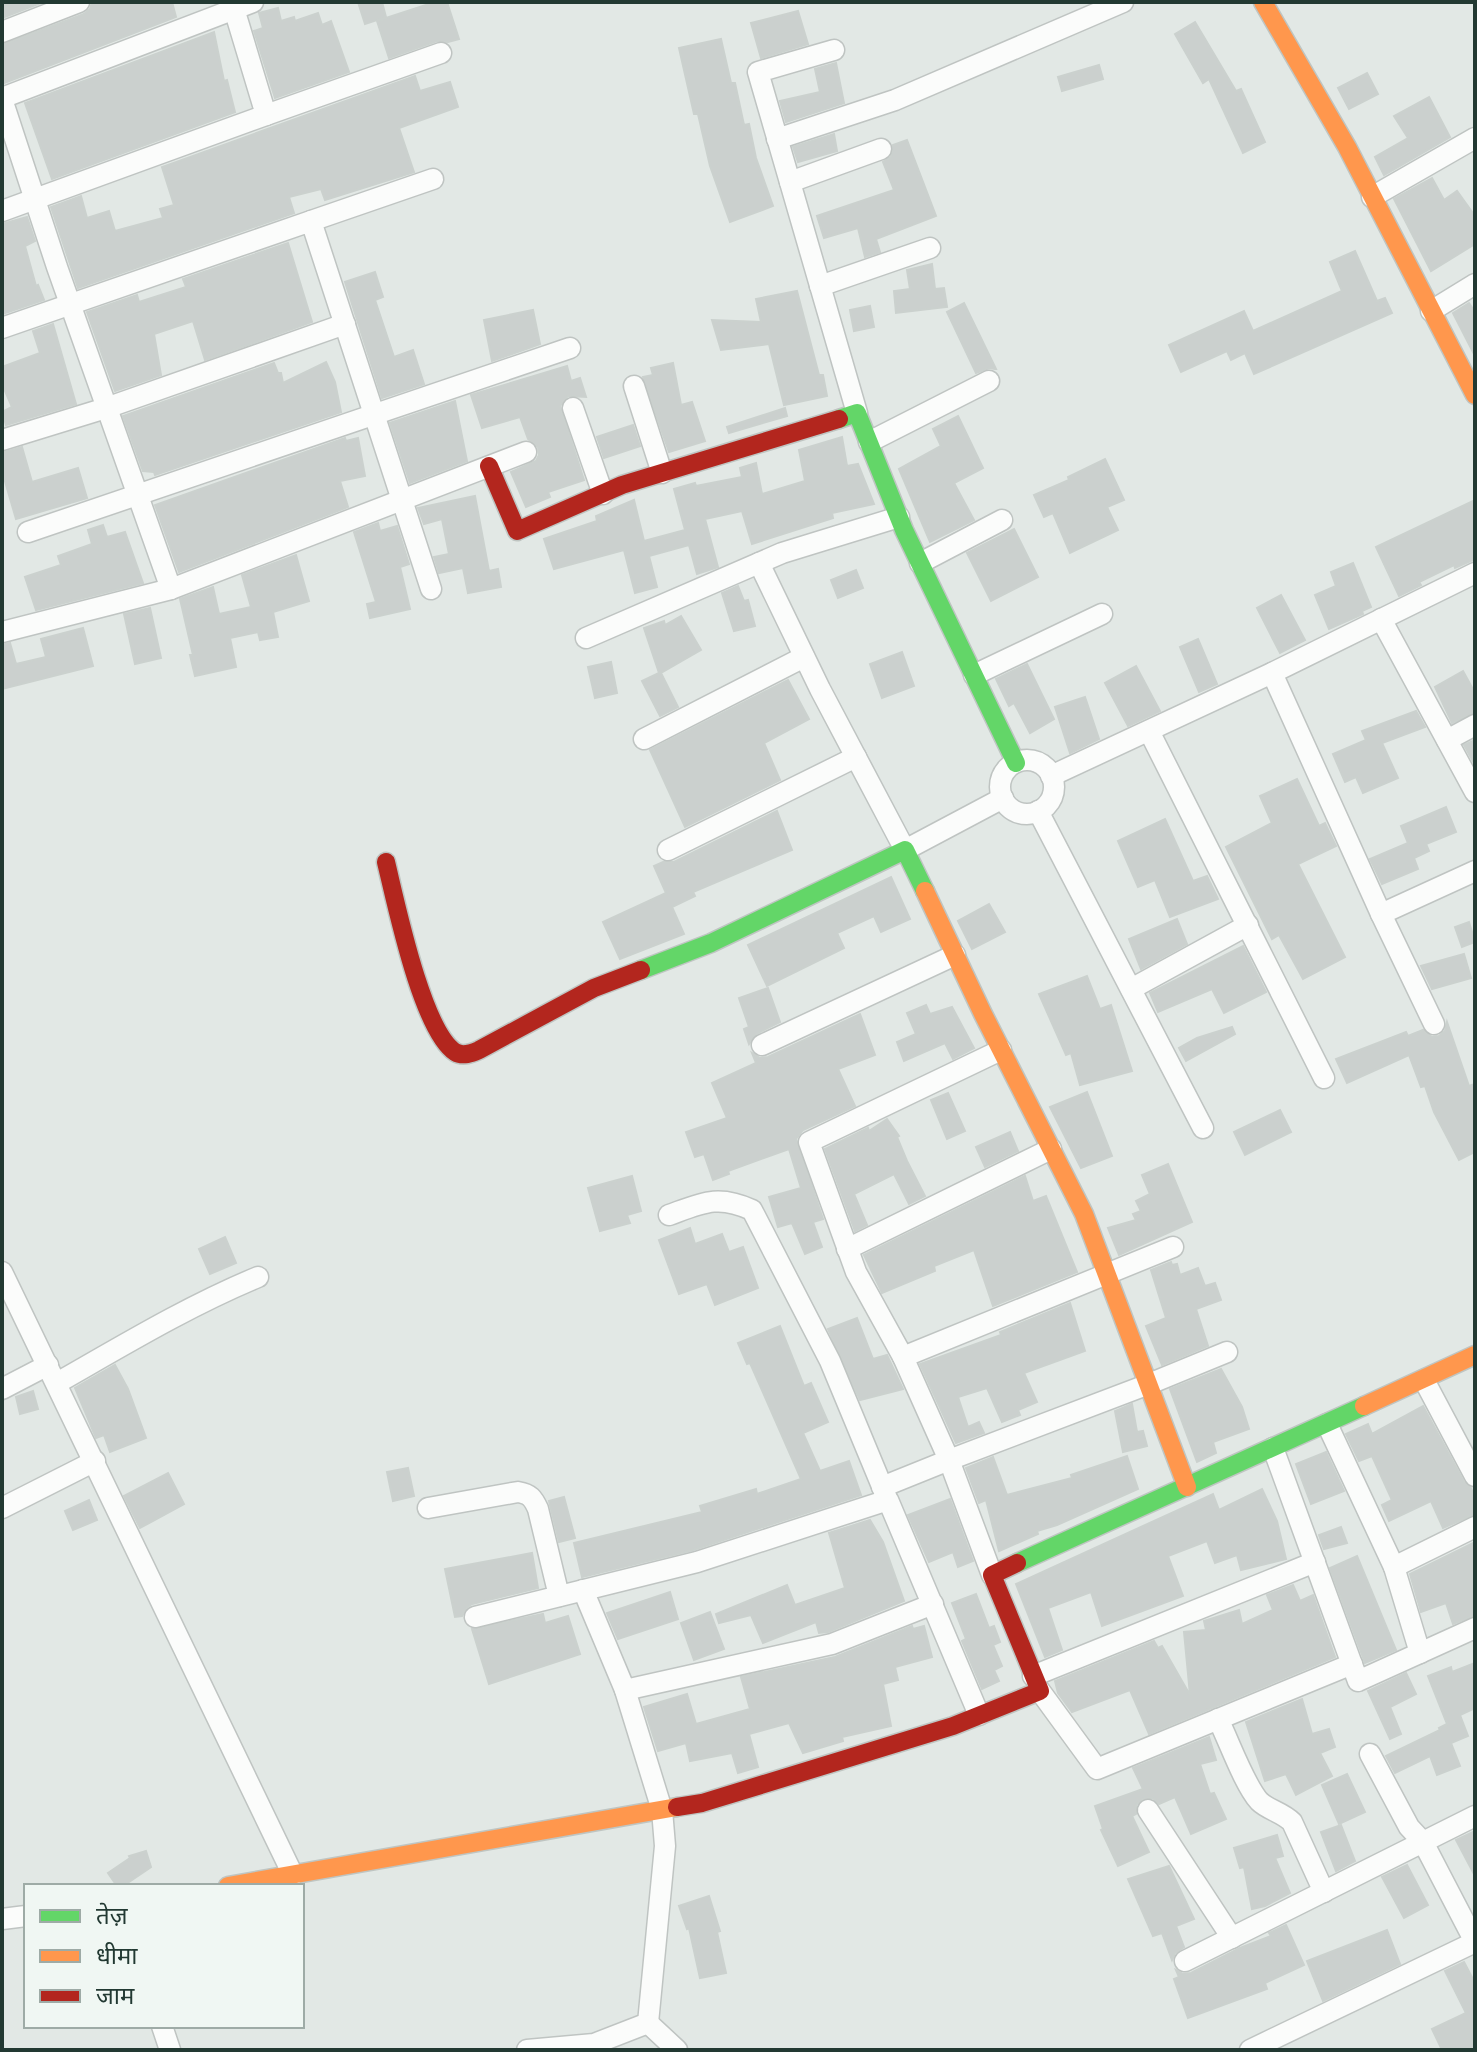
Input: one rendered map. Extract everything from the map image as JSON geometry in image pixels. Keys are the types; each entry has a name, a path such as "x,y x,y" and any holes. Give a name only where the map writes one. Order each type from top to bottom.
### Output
{"street":[{"path":"2,32 79,2"},
{"path":"777,139 895,100 1123,2"},
{"path":"1263,2 1372,197 1475,395"},
{"path":"171,589 70,306 2,99 239,4 266,115"},
{"path":"834,50 758,72 857,413 899,517 1016,763"},
{"path":"2,211 441,53"},
{"path":"1372,197 1475,138"},
{"path":"790,182 881,149"},
{"path":"2,328 433,179"},
{"path":"311,221 431,589"},
{"path":"820,286 930,248"},
{"path":"1431,311 1475,284"},
{"path":"2,440 106,408 345,324"},
{"path":"28,532 570,348"},
{"path":"869,442 989,381"},
{"path":"634,386 662,473"},
{"path":"573,408 603,494"},
{"path":"489,466 517,531 603,494 662,473 857,413"},
{"path":"2,632 171,589 526,452"},
{"path":"586,638 782,553 899,517"},
{"path":"920,563 1002,520"},
{"path":"759,563 804,657 905,850 1084,1214 1187,1487"},
{"path":"1051,776 1272,673 1475,573"},
{"path":"974,675 1102,614"},
{"path":"1381,619 1475,792"},
{"path":"644,739 804,657"},
{"path":"1272,673 1434,1024"},
{"path":"1447,740 1475,725"},
{"path":"1149,731 1324,1078"},
{"path":"668,850 856,757"},
{"path":"1024,760 1040,764 1051,776 1054,784 1051,800 1038,811 1022,813 1007,805 1003,798 1001,782 1009,767 1016,763 1024,760"},
{"path":"386,862 420,988 442,1036 456,1053 462,1055 479,1050 594,988 711,943 905,850 1003,798"},
{"path":"1038,811 1203,1128"},
{"path":"1381,914 1475,871"},
{"path":"1131,989 1248,925"},
{"path":"762,1045 955,955"},
{"path":"1001,1050 809,1142 856,1272 903,1357 949,1460 1036,1683 1097,1769 1352,1664"},
{"path":"847,1249 1051,1149"},
{"path":"669,1215 700,1204 731,1200 752,1210 830,1361 979,1715"},
{"path":"903,1357 1173,1247"},
{"path":"2,1272 293,1875"},
{"path":"2,1389 52,1374 258,1277"},
{"path":"475,1617 697,1562 885,1493 949,1460 1227,1352"},
{"path":"992,1575 1475,1355"},
{"path":"1424,1380 1475,1476"},
{"path":"1327,1424 1394,1567 1420,1653"},
{"path":"1273,1448 1358,1681 1475,1628"},
{"path":"2,1508 95,1461"},
{"path":"428,1508 518,1492 527,1494 534,1499 538,1509 559,1596"},
{"path":"1394,1567 1475,1527"},
{"path":"240,1884 702,1803 979,1715 1036,1683 1315,1562"},
{"path":"583,1590 625,1690 662,1810 665,1846 648,2023"},
{"path":"625,1690 832,1644 933,1604"},
{"path":"1218,1719 1254,1793 1263,1804 1292,1822 1324,1892"},
{"path":"1250,2050 1475,1942 1423,1842 1409,1827 1370,1754"},
{"path":"1148,1810 1232,1938"},
{"path":"1185,1961 1475,1816"},
{"path":"2,1919 24,1916"},
{"path":"527,2050 594,2044 648,2023"},
{"path":"648,2023 677,2050"},
{"path":"163,2028 170,2050"}],"building":[{"path":"2,2 43,2 2,18"},
{"path":"92,2 172,2 176,17 4,83 2,45 84,14"},
{"path":"358,2 382,2 386,17 365,24"},
{"path":"435,2 447,2 459,39 437,41 389,58 377,21"},
{"path":"278,8 281,21 294,17 295,21 318,13 322,25 331,21 349,72 275,98 254,31 263,28 259,13"},
{"path":"798,11 808,44 761,58 751,23"},
{"path":"1195,22 1236,91 1241,89 1265,142 1243,153 1209,79 1203,83 1175,34"},
{"path":"214,32 224,81 227,80 235,112 52,179 25,103"},
{"path":"721,39 744,125 749,124 756,158 773,206 730,222 710,166 698,114 694,114 679,48"},
{"path":"836,63 844,103 786,122 780,101 820,92 815,69"},
{"path":"1099,65 1103,79 1062,91 1058,77"},
{"path":"1367,73 1378,94 1349,109 1338,88"},
{"path":"415,76 420,91 450,82 458,107 399,128 414,172 325,200 321,189 289,197 294,213 78,288 51,207 81,196 87,218 109,211 115,231 163,218 160,209 174,205 162,167"},
{"path":"1429,97 1450,137 1384,175 1375,157 1408,138 1394,116"},
{"path":"834,134 837,151 798,162 793,147"},
{"path":"907,140 936,216 876,239 880,252 865,257 858,228 824,238 817,216 894,190 883,162 891,157 893,145"},
{"path":"1432,178 1444,200 1457,191 1475,216 1475,244 1431,271 1394,199"},
{"path":"27,217 35,241 25,246 36,286 44,300 2,314 2,224"},
{"path":"288,243 312,322 205,360 193,321 154,334 161,375 115,391 87,312 137,295 139,302 186,287 183,279"},
{"path":"1355,251 1377,301 1385,298 1392,313 1254,374 1245,353 1231,360 1227,351 1181,372 1169,345 1244,311 1253,331 1342,291 1330,262"},
{"path":"932,264 935,289 944,288 947,307 896,313 894,291 910,289 907,270"},
{"path":"375,272 383,297 375,300 394,357 413,350 424,384 382,398 345,282"},
{"path":"797,291 827,396 784,405 769,344 721,350 712,320 761,322 756,299"},
{"path":"964,303 996,369 976,373 947,312"},
{"path":"1469,303 1475,312 1475,356 1453,313"},
{"path":"870,306 874,327 854,331 850,310"},
{"path":"533,310 540,344 492,361 484,320"},
{"path":"53,324 76,404 6,425 2,412 12,407 2,384 2,367 40,353 33,331"},
{"path":"326,362 335,382 341,412 155,475 154,472 143,471 123,416 274,363 283,383"},
{"path":"673,363 681,405 692,402 705,441 669,452 643,377 653,375 651,368"},
{"path":"567,366 571,381 580,378 586,397 568,396 560,406 584,480 548,492 550,497 526,507 511,472 536,461 538,447 528,439 520,417 482,428 471,395"},
{"path":"455,401 467,461 410,483 390,423"},
{"path":"785,408 787,416 729,433 727,427"},
{"path":"958,416 983,468 954,483 974,520 930,542 899,469 941,446 933,429"},
{"path":"633,425 640,446 604,458 597,437"},
{"path":"842,437 847,466 858,464 874,504 832,513 833,518 752,544 742,511 705,519 718,567 697,574 689,545 649,556 657,587 635,593 624,550 554,569 544,539 597,521 596,516 634,500 644,541 685,530 674,489 742,477 740,468 756,463 762,494 805,481 799,450"},
{"path":"345,438 346,441 358,438 365,476 340,481 348,507 179,572 155,505"},
{"path":"22,447 32,482 78,468 87,498 16,519 2,471 2,453"},
{"path":"1105,459 1124,500 1107,507 1118,530 1070,553 1053,513 1044,517 1034,495 1069,480 1068,477"},
{"path":"475,496 489,571 498,569 501,587 468,593 463,568 439,573 434,557 449,554 442,519 424,524 418,508"},
{"path":"1475,500 1475,559 1455,568 1454,565 1419,582 1421,585 1399,596 1376,547"},
{"path":"378,523 380,531 397,526 409,564 400,567 410,609 370,618 367,604 376,602 354,532"},
{"path":"103,525 107,537 125,532 143,583 36,610 25,577 61,565 58,556 92,544 88,530"},
{"path":"1014,529 1038,577 991,601 967,553"},
{"path":"296,555 309,601 273,612 278,637 260,640 258,632 230,638 236,667 195,676 180,599 213,587 219,614 251,607 242,575"},
{"path":"1353,563 1371,607 1362,611 1363,614 1329,629 1315,595 1336,586 1331,572"},
{"path":"856,570 863,588 838,598 831,580"},
{"path":"738,586 744,601 748,600 755,626 734,631 722,593"},
{"path":"1281,595 1305,640 1280,653 1257,608"},
{"path":"150,608 161,658 135,664 124,614"},
{"path":"681,616 701,650 661,673 678,707 660,716 642,681 659,673 644,628 664,621 665,625"},
{"path":"83,628 93,666 2,689 2,645 10,643 16,664 46,657 41,639"},
{"path":"1198,639 1217,684 1199,692 1180,647"},
{"path":"902,652 914,686 882,698 870,664"},
{"path":"611,662 617,693 595,698 588,667"},
{"path":"1027,664 1054,719 1030,733 1014,703 1009,706 996,679"},
{"path":"1136,666 1160,711 1128,726 1105,683"},
{"path":"1463,671 1475,693 1475,712 1452,723 1435,687"},
{"path":"788,680 809,719 764,743 780,780 685,827 650,750"},
{"path":"1085,697 1099,739 1070,753 1055,707"},
{"path":"1416,711 1425,727 1382,743 1398,778 1363,793 1356,777 1345,782 1333,754 1366,740 1362,731"},
{"path":"1475,740 1475,765 1464,745"},
{"path":"1297,779 1319,826 1325,823 1336,846 1298,864 1345,957 1303,979 1279,935 1272,939 1226,847 1272,823 1260,796"},
{"path":"1446,807 1456,832 1426,844 1429,851 1414,858 1418,869 1382,884 1370,859 1408,843 1401,826"},
{"path":"777,811 792,850 693,892 695,896 672,907 684,934 620,959 603,922 666,893 654,866 674,862"},
{"path":"1165,819 1193,881 1207,876 1218,899 1170,917 1155,880 1138,887 1118,841"},
{"path":"891,877 910,919 881,932 874,916 837,933 844,948 767,986 748,945"},
{"path":"989,904 1005,932 972,949 958,921"},
{"path":"1177,919 1187,944 1141,969 1129,939"},
{"path":"1469,922 1475,942 1462,947 1455,927"},
{"path":"1243,946 1266,992 1224,1013 1212,989 1158,1012 1150,993"},
{"path":"1464,954 1471,978 1432,989 1421,966"},
{"path":"1087,976 1100,1009 1111,1005 1132,1071 1080,1085 1071,1053 1066,1055 1039,994"},
{"path":"768,988 780,1022 756,1034 749,1044 744,1029 749,1027 739,998"},
{"path":"926,1005 930,1014 952,1007 974,1048 953,1059 945,1043 904,1061 897,1042 916,1034 907,1013"},
{"path":"860,1014 875,1055 838,1069 855,1106 803,1130 796,1139 823,1219 813,1222 822,1247 805,1254 792,1223 778,1227 769,1197 801,1188 789,1149 728,1171 729,1174 713,1180 704,1154 695,1157 686,1132 727,1118 712,1083 756,1063 752,1053 760,1058 768,1057"},
{"path":"1447,1022 1469,1086 1475,1084 1475,1152 1459,1160 1434,1112 1425,1086 1421,1087 1409,1055 1347,1083 1336,1059 1406,1032 1408,1036 1423,1030 1432,1037 1439,1036 1445,1031"},
{"path":"1232,1027 1235,1034 1186,1061 1179,1048 1197,1038"},
{"path":"1087,1092 1112,1156 1081,1168 1050,1107"},
{"path":"948,1093 965,1131 947,1139 931,1100"},
{"path":"1280,1110 1291,1132 1245,1155 1234,1132"},
{"path":"887,1119 899,1136 907,1161 925,1196 909,1204 894,1174 854,1194 867,1225 855,1231 825,1149 868,1128 869,1131"},
{"path":"1010,1132 1018,1151 985,1167 976,1147"},
{"path":"1168,1164 1192,1222 1119,1255 1108,1228 1136,1220 1133,1214 1141,1211 1136,1201 1150,1194 1142,1175"},
{"path":"632,1176 641,1211 627,1215 630,1223 600,1231 588,1188"},
{"path":"1025,1176 1033,1201 1046,1196 1077,1272 993,1306 974,1250 934,1266 935,1271 882,1293 864,1255"},
{"path":"690,1228 695,1244 722,1234 729,1252 743,1247 758,1288 715,1305 707,1284 679,1294 659,1240"},
{"path":"225,1237 236,1263 210,1274 199,1249"},
{"path":"1171,1262 1172,1265 1177,1264 1180,1275 1198,1268 1205,1286 1215,1283 1221,1300 1196,1309 1208,1346 1162,1365 1146,1326 1166,1318 1151,1270"},
{"path":"1070,1303 1085,1351 1024,1373 1037,1402 1018,1410 1020,1415 1002,1422 987,1388 958,1397 968,1427 979,1422 984,1433 956,1443 920,1364 1001,1335 1000,1332"},
{"path":"857,1318 873,1359 887,1355 903,1389 860,1400 828,1329"},
{"path":"780,1326 804,1386 811,1383 828,1422 803,1433 820,1471 849,1461 861,1495 693,1550 582,1577 574,1543 702,1512 700,1506 756,1489 757,1494 801,1479 750,1363 747,1364 738,1343"},
{"path":"115,1365 128,1389 146,1438 110,1452 104,1435 96,1438 75,1388"},
{"path":"1221,1369 1242,1407 1249,1429 1213,1442 1216,1453 1197,1462 1170,1389"},
{"path":"33,1391 38,1409 20,1414 16,1397"},
{"path":"1132,1404 1137,1432 1143,1431 1147,1446 1123,1452 1115,1411"},
{"path":"1423,1406 1475,1497 1475,1514 1443,1528 1431,1501 1389,1521 1382,1505 1392,1500 1372,1456 1359,1461 1346,1434 1368,1424 1372,1434"},
{"path":"1326,1452 1344,1491 1311,1504 1296,1464"},
{"path":"1127,1456 1138,1489 1037,1531 1038,1534 999,1551 986,1500 979,1503 966,1468 993,1457 1007,1495 1072,1478 1071,1475"},
{"path":"408,1468 414,1496 393,1501 387,1472"},
{"path":"168,1473 184,1504 140,1528 124,1496"},
{"path":"1262,1489 1277,1521 1286,1559 1241,1570 1237,1555 1215,1563 1207,1541 1168,1556 1183,1596 1102,1626 1091,1592 1048,1608 1062,1650 1045,1657 1016,1584 1213,1494 1219,1510"},
{"path":"564,1497 575,1538 559,1542 549,1501"},
{"path":"950,1499 973,1561 958,1567 953,1552 929,1562 908,1515"},
{"path":"89,1500 97,1520 73,1530 65,1511"},
{"path":"870,1520 883,1542 904,1601 828,1632 819,1633 816,1622 763,1643 751,1615 719,1623 716,1614 787,1585 795,1605 845,1588 829,1533"},
{"path":"1341,1527 1347,1543 1324,1549 1319,1535"},
{"path":"1475,1542 1475,1615 1453,1624 1446,1603 1421,1612 1410,1574"},
{"path":"532,1553 538,1588 472,1604 462,1616 455,1617 445,1569"},
{"path":"1357,1556 1396,1650 1365,1663 1330,1568"},
{"path":"1293,1585 1300,1601 1313,1595 1335,1657 1149,1734 1130,1690 1072,1712 1058,1693 1055,1681 1154,1641 1158,1648 1162,1646 1190,1695 1184,1632 1206,1630 1204,1621 1239,1610 1242,1624 1273,1610 1267,1595"},
{"path":"670,1592 678,1619 618,1639 607,1613"},
{"path":"976,1594 989,1628 994,1626 1000,1642 993,1645 1002,1666 994,1670 999,1681 982,1689 962,1641 966,1639 952,1603"},
{"path":"710,1612 724,1649 694,1660 681,1623"},
{"path":"543,1614 545,1623 568,1616 580,1654 489,1684 472,1629"},
{"path":"912,1626 913,1629 924,1626 932,1657 895,1667 898,1680 883,1684 891,1726 842,1737 843,1741 803,1753 789,1723 749,1734 758,1767 738,1773 732,1753 690,1761 686,1743 658,1751 644,1707 687,1694 696,1724 750,1709 741,1677 835,1657"},
{"path":"1475,1663 1475,1708 1460,1715 1468,1736 1451,1743 1460,1766 1437,1775 1430,1756 1395,1773 1386,1756 1447,1724 1428,1676 1451,1667 1452,1672"},
{"path":"1406,1673 1416,1694 1390,1707 1401,1734 1390,1739 1368,1691"},
{"path":"1302,1699 1312,1734 1329,1729 1335,1747 1320,1753 1332,1776 1296,1795 1286,1774 1265,1781 1246,1722"},
{"path":"1209,1737 1216,1760 1200,1764 1210,1794 1214,1793 1226,1819 1191,1834 1175,1797 1159,1804 1153,1798 1142,1799 1136,1805 1136,1814 1132,1816 1149,1852 1118,1866 1101,1830 1095,1806 1143,1789 1133,1768"},
{"path":"1347,1774 1365,1812 1339,1824 1322,1785"},
{"path":"1341,1825 1355,1861 1336,1871 1321,1832"},
{"path":"1475,1831 1475,1876 1456,1840"},
{"path":"1277,1835 1283,1856 1275,1858 1290,1893 1252,1909 1244,1867 1240,1868 1234,1848"},
{"path":"146,1851 151,1867 126,1884 116,1884 108,1873 129,1856"},
{"path":"1407,1865 1428,1905 1404,1918 1382,1877"},
{"path":"1169,1866 1194,1919 1176,1926 1184,1947 1175,1953 1172,1960 1162,1933 1153,1936 1128,1879"},
{"path":"709,1896 720,1931 717,1932 726,1973 700,1978 689,1928 679,1906"},
{"path":"1286,1925 1304,1965 1265,1983 1267,1989 1188,2018 1174,1979 1179,1977 1176,1970 1183,1974 1191,1973 1271,1936 1269,1933"},
{"path":"1387,1930 1400,1964 1323,2001 1307,1961"},
{"path":"1464,1962 1475,1983 1475,2050 1442,2050 1432,2029 1466,2013 1445,1971"}],"traffic: fast":[{"path":"839,419 857,413 904,530 1016,763"},
{"path":"641,970 711,943 905,850 925,891"},
{"path":"1017,1563 1364,1406"}],"traffic: slow":[{"path":"1263,2 1347,147 1475,395"},
{"path":"925,891 1084,1214 1187,1487"},
{"path":"1364,1406 1475,1355"},
{"path":"239,1884 677,1807"}],"traffic: jam":[{"path":"489,466 517,531 622,485 839,419"},
{"path":"386,862 421,993 443,1039 455,1052 467,1054 479,1050 594,988 641,970"},
{"path":"677,1807 702,1803 953,1726 1040,1691 992,1575 1017,1563"}]}
